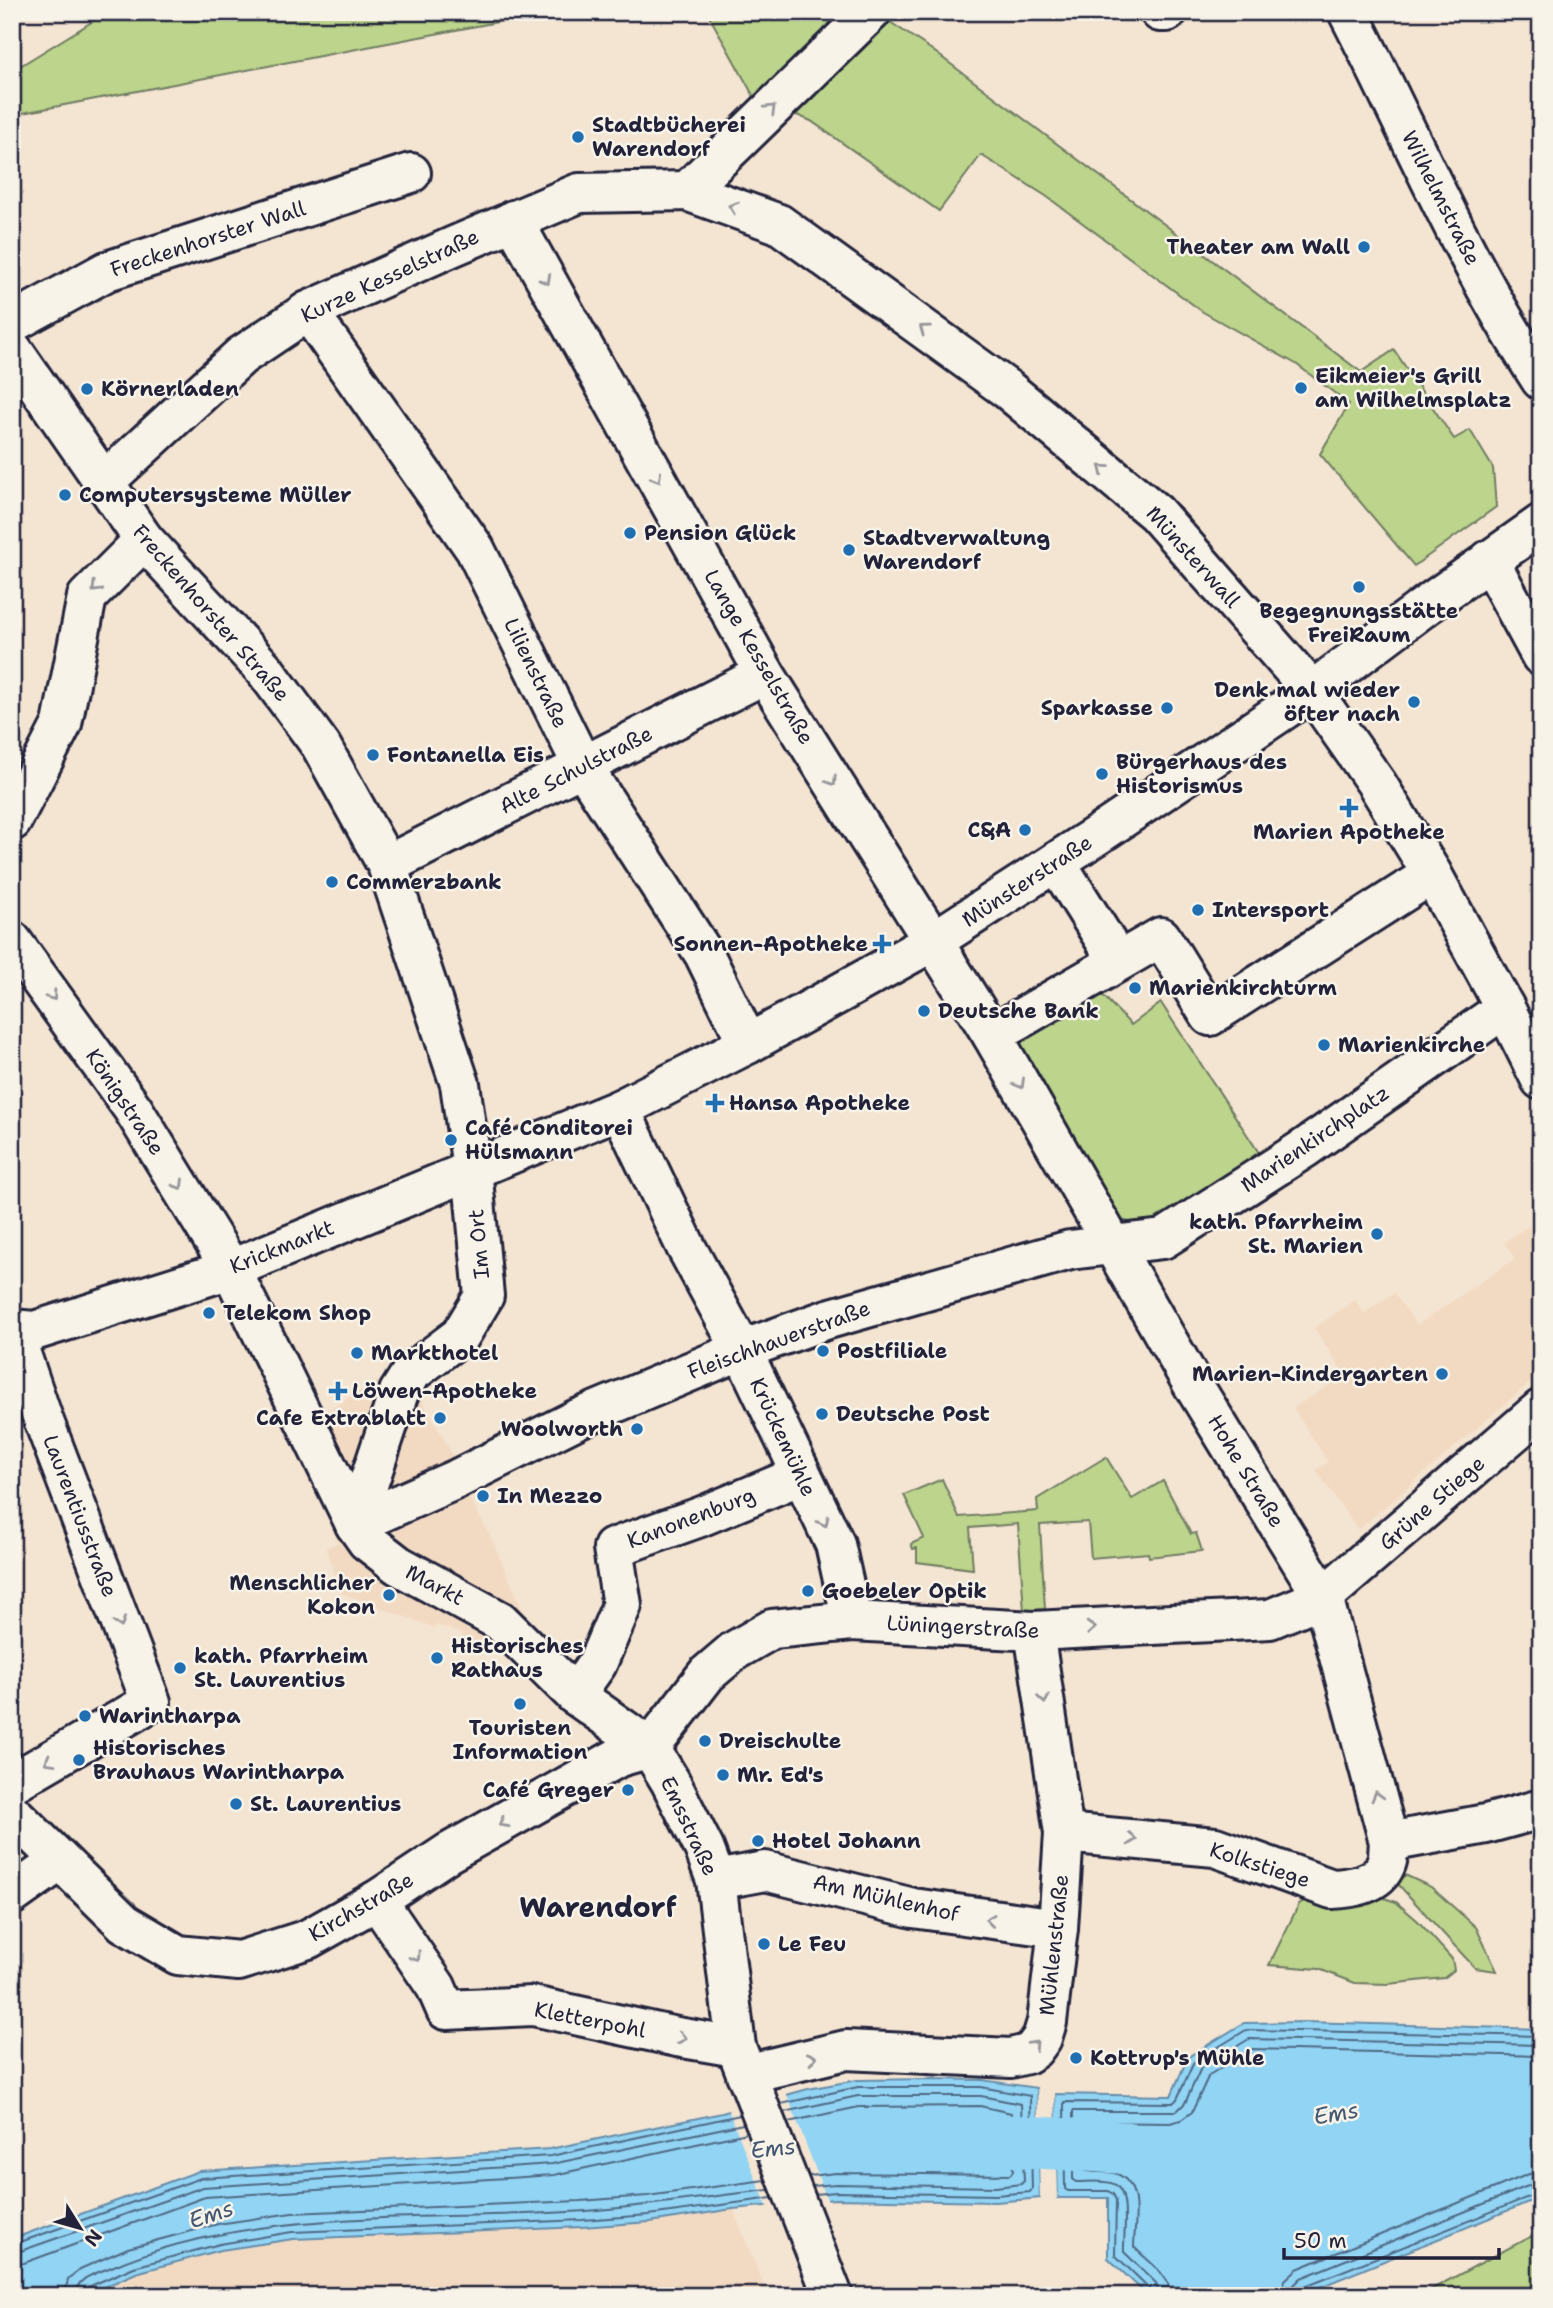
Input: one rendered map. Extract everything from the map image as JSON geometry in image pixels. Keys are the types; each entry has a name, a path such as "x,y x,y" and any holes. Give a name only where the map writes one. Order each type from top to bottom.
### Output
{"street":[{"path":"687,191 871,12"},
{"path":"1160,12 1167,12"},
{"name":"Wilhelmstraße","path":"1348,12 1458,236 1541,380"},
{"name":"Freckenhorster Wall","path":"12,323 107,271 411,173"},
{"name":"Kurze Kesselstraße","path":"103,483 241,356 308,312 579,193 687,191"},
{"name":"Münsterwall","path":"687,191 779,224 1007,389 1156,513 1312,691 1377,784 1432,874 1541,1080"},
{"name":"Lange Kesselstraße","path":"513,220 765,674 932,943"},
{"name":"Lilienstraße","path":"308,312 475,549 583,767 704,954 742,1031"},
{"name":"Freckenhorster Straße","path":"12,349 144,540 264,670 321,746 387,864 460,1084 472,1168"},
{"name":"Münsterstraße","path":"472,1168 620,1109 742,1031 932,943 1312,691 1541,524"},
{"path":"12,821 62,724 87,597 144,540"},
{"path":"1489,560 1541,656"},
{"name":"Alte Schulstraße","path":"387,864 765,674"},
{"path":"1056,862 1118,961"},
{"path":"992,1035 1161,937 1210,1016 1432,874"},
{"name":"Königstraße","path":"12,941 133,1109 231,1269 306,1423"},
{"name":"Hohe Straße","path":"932,943 992,1035 1192,1383 1323,1597 1389,1842"},
{"name":"Marienkirchplatz","path":"1114,1246 1163,1239 1305,1148 1505,1008"},
{"name":"Krückemühle","path":"620,1109 686,1247 742,1350 835,1544 852,1621"},
{"name":"Krickmarkt","path":"12,1329 34,1331 231,1269 472,1168"},
{"name":"Im Ort","path":"355,1524 400,1392 411,1373 460,1336 484,1296 472,1168"},
{"name":"Fleischhauerstraße","path":"355,1524 459,1478 578,1419 742,1350 828,1319 1058,1253 1114,1246"},
{"name":"Laurentiusstraße","path":"12,1329 43,1419 151,1702 12,1783"},
{"name":"Grüne Stiege","path":"1323,1597 1541,1409"},
{"name":"Markt","path":"306,1423 355,1524 367,1541 398,1565 477,1606 500,1621 520,1640"},
{"name":"Kanonenburg","path":"575,1695 597,1664 622,1605 613,1548 700,1517 801,1475"},
{"name":"Lüningerstraße","path":"650,1748 707,1674 734,1651 772,1629 852,1621 1034,1632 1270,1619 1323,1597"},
{"name":"Mühlenstraße","path":"746,2073 846,2050 1011,2058 1027,2054 1042,2038 1047,2022 1058,1928 1064,1833 1034,1632"},
{"name":"Emsstraße","path":"520,1640 575,1695 650,1748 704,1848 716,1880 746,2073 833,2296"},
{"name":"Kirchstraße","path":"12,1813 124,1923 178,1955 239,1961 308,1940 377,1900 448,1853 619,1757 650,1748"},
{"path":"1389,1842 1486,1824 1541,1809"},
{"name":"Kolkstiege","path":"1064,1833 1215,1847 1332,1889 1352,1888 1371,1881 1386,1866 1389,1842"},
{"path":"12,1895 60,1861"},
{"name":"Am Mühlenhof","path":"716,1880 765,1871 913,1908 1058,1928"},
{"name":"Kletterpohl","path":"377,1900 436,1987 446,2010 533,2006 677,2037 746,2073"}],"shaded area":[{"name":"Marien-Kindergarten","path":"1541,1218 1541,1373 1358,1530 1316,1470 1328,1462 1293,1408 1345,1375 1314,1328 1355,1300 1364,1313 1394,1293 1417,1325 1515,1259 1504,1242"},
{"path":"411,1362 418,1394 458,1467 459,1478 490,1536 533,1633 499,1651 461,1637 462,1634 437,1625 435,1628 341,1593 326,1547 338,1543 303,1456 306,1423"},
{"path":"733,2209 768,2296 84,2296 136,2273 221,2250 293,2239 582,2227 650,2222"}],"green space":[{"path":"108,12 570,12 508,20 12,115 12,71"},
{"path":"707,12 875,12 932,50 1361,372 1394,350 1454,439 1470,430 1493,468 1496,507 1414,566 1320,454 1349,404 1296,364 1203,312 1046,196 981,155 939,211 811,121 754,97"},
{"path":"1095,987 1131,1025 1161,1003 1263,1159 1149,1226 1120,1220 1008,1041"},
{"path":"1106,1457 1132,1499 1163,1481 1191,1534 1196,1533 1202,1551 1149,1557 1148,1553 1091,1558 1088,1522 1040,1525 1045,1609 1024,1611 1018,1524 970,1528 973,1569 917,1562 917,1548 913,1549 911,1544 924,1538 904,1495 942,1479 959,1517 1038,1511 1037,1499"},
{"path":"1405,1875 1431,1887 1476,1927 1497,1971 1475,1968 1397,1883"},
{"path":"1381,1897 1396,1902 1418,1921 1452,1959 1454,1970 1444,1978 1388,1984 1355,1983 1319,1969 1269,1965 1299,1904 1308,1899 1354,1906"},
{"path":"1541,2231 1541,2296 1411,2296 1434,2288"}],"water":[{"path":"1305,2022 1541,2029 1541,2197 1298,2296 1146,2294 1108,2258 1108,2198 1058,2198 1055,2094 1171,2096 1188,2057 1244,2023"},
{"path":"857,2080 982,2080 1037,2088 1040,2198 996,2202 835,2199 733,2209 650,2222 293,2239 221,2250 136,2273 84,2296 12,2296 12,2239 199,2171 550,2149 722,2113 808,2089"}],"pier":[{"path":"1037,2085 1041,2088 1043,2198 1040,2198"},
{"path":"1055,2091 1058,2198 1054,2198 1052,2094"},
{"path":"786,2092 828,2202 768,2209 728,2109"}],"waterway":[{"name":"Ems","path":"966,2138 1127,2148"}],"place":[{"name":"Stadtbücherei Warendorf","path":"578,137"},
{"name":"Theater am Wall","path":"1364,247"},
{"name":"Eikmeier's Grill am Wilhelmsplatz","path":"1301,388"},
{"name":"Körnerladen","path":"87,389"},
{"name":"Computersysteme Müller","path":"65,495"},
{"name":"Pension Glück","path":"630,533"},
{"name":"Stadtverwaltung Warendorf","path":"849,550"},
{"name":"Begegnungsstätte FreiRaum","path":"1359,587"},
{"name":"Denk mal wieder öfter nach","path":"1414,702"},
{"name":"Sparkasse","path":"1167,708"},
{"name":"Fontanella Eis","path":"373,755"},
{"name":"Bürgerhaus des Historismus","path":"1102,774"},
{"name":"Marien Apotheke","path":"1349,808"},
{"name":"C&A","path":"1025,830"},
{"name":"Commerzbank","path":"332,882"},
{"name":"Intersport","path":"1198,910"},
{"name":"Sonnen-Apotheke","path":"882,944"},
{"name":"Marienkirchturm","path":"1135,988"},
{"name":"Deutsche Bank","path":"924,1011"},
{"name":"Marienkirche","path":"1324,1045"},
{"name":"Hansa Apotheke","path":"715,1103"},
{"name":"Café Conditorei Hülsmann","path":"451,1140"},
{"name":"kath. Pfarrheim St. Marien","path":"1377,1234"},
{"name":"Telekom Shop","path":"209,1313"},
{"name":"Postfiliale","path":"823,1351"},
{"name":"Markthotel","path":"357,1353"},
{"name":"Marien-Kindergarten","path":"1442,1374"},
{"name":"Löwen-Apotheke","path":"338,1391"},
{"name":"Deutsche Post","path":"822,1414"},
{"name":"Cafe Extrablatt","path":"440,1418"},
{"name":"Woolworth","path":"637,1429"},
{"name":"In Mezzo","path":"483,1496"},
{"name":"Goebeler Optik","path":"808,1591"},
{"name":"Menschlicher Kokon","path":"389,1595"},
{"name":"Historisches Rathaus","path":"437,1658"},
{"name":"kath. Pfarrheim St. Laurentius","path":"180,1668"},
{"name":"Touristen Information","path":"520,1704"},
{"name":"Warintharpa","path":"85,1716"},
{"name":"Dreischulte","path":"705,1741"},
{"name":"Historisches Brauhaus Warintharpa","path":"79,1760"},
{"name":"Mr. Ed's","path":"723,1775"},
{"name":"Café Greger","path":"628,1790"},
{"name":"St. Laurentius","path":"236,1804"},
{"name":"Hotel Johann","path":"758,1841"},
{"name":"Le Feu","path":"764,1944"},
{"name":"Kottrup's Mühle","path":"1076,2058"}],"district":[{"name":"Warendorf","path":"598,1907"}]}
